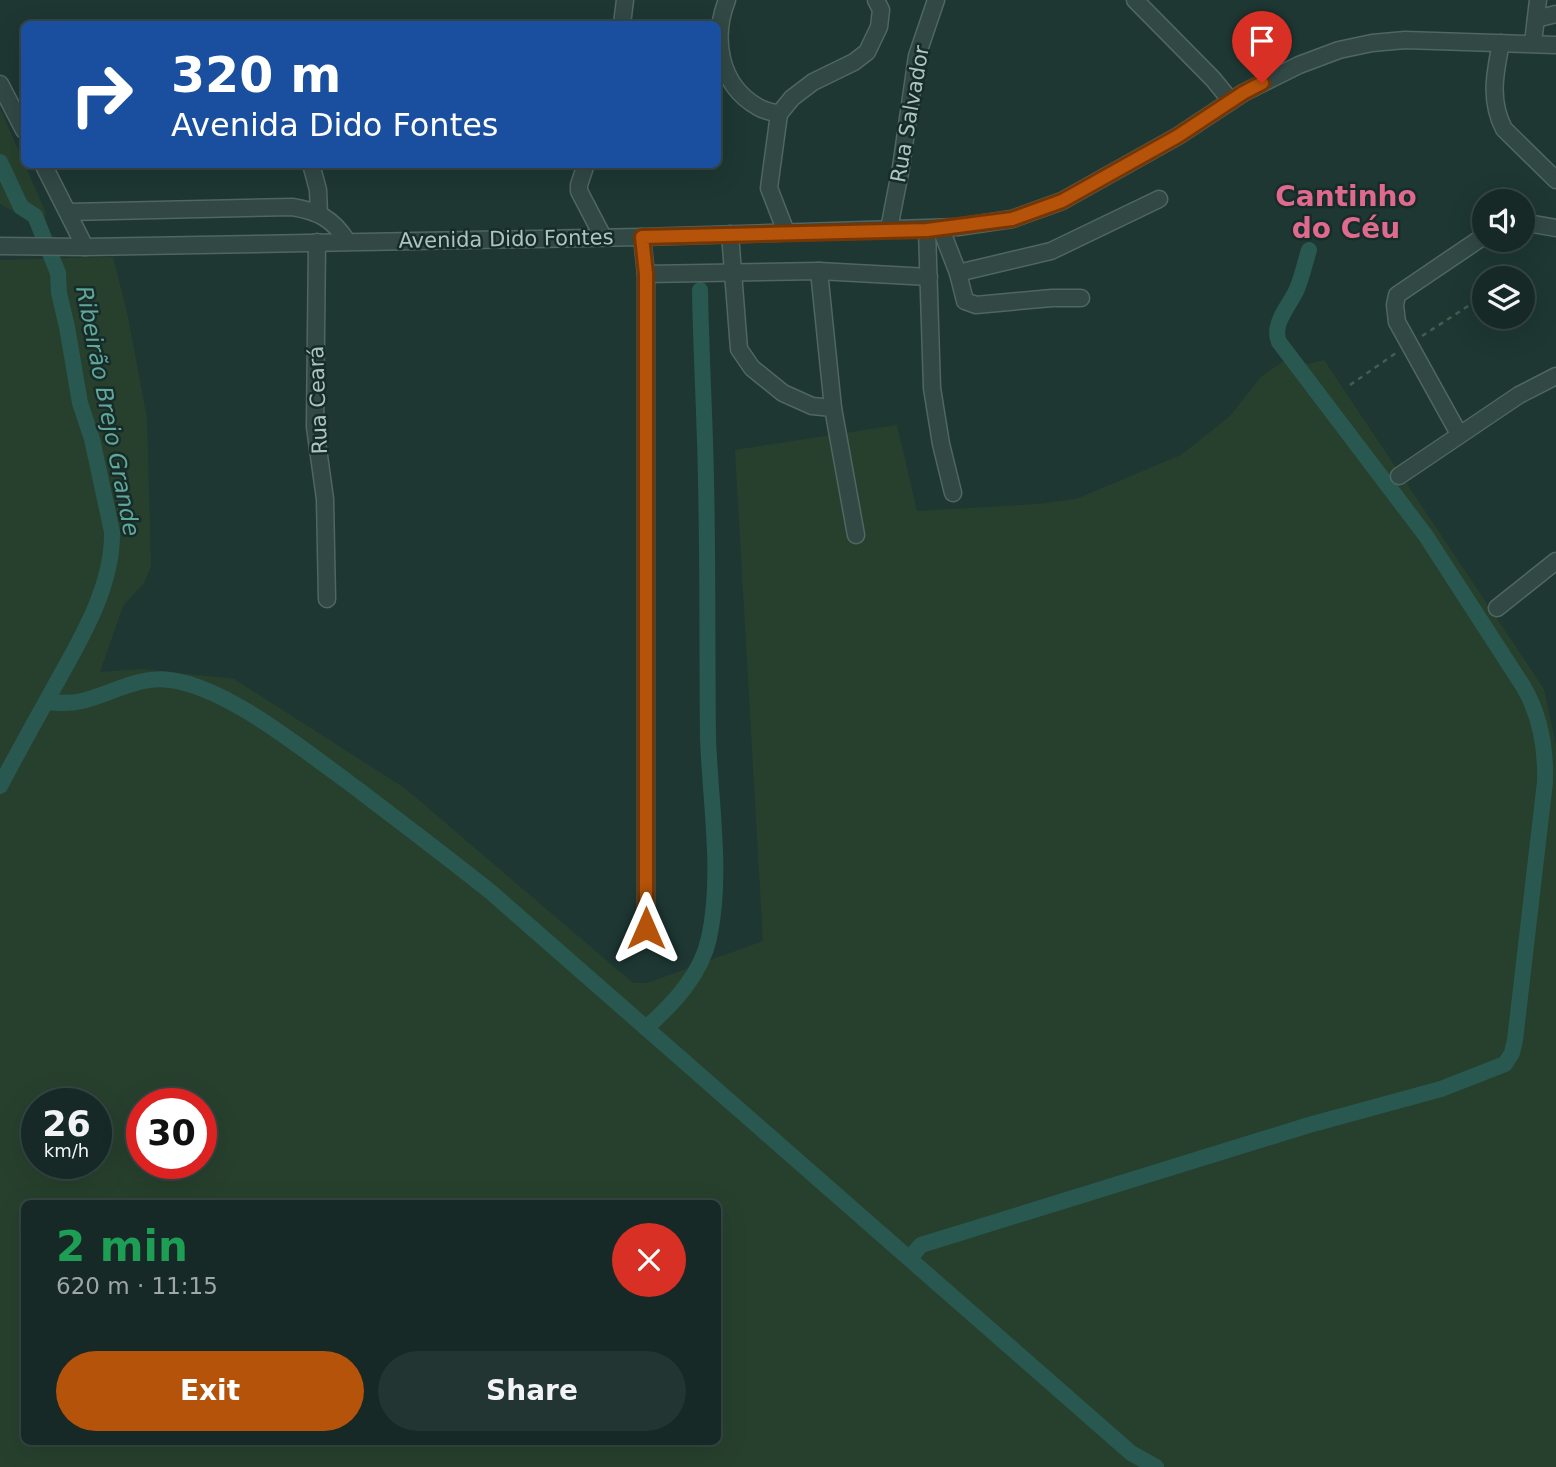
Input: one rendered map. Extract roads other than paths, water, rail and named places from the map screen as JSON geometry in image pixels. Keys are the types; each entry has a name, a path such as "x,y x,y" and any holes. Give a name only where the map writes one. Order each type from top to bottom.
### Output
{"street":[{"path":"622,21 625,0"},
{"path":"720,21 727,0"},
{"path":"786,232 769,188 779,114 792,97 813,82 854,62 867,51 879,27 881,10 876,0"},
{"name":"Rua Salvador","path":"889,229 917,56 936,0"},
{"path":"1135,0 1213,79 1231,101"},
{"path":"1533,43 1538,0"},
{"path":"1536,19 1556,14"},
{"name":"Avenida Dido Fontes","path":"6,246 85,247 642,237 934,229 1012,219 1062,201 1178,136 1231,101 1299,65 1339,50 1405,40 1556,45"},
{"path":"1502,43 1493,84 1499,118 1504,129 1556,180"},
{"path":"721,57 734,84 758,107 779,114"},
{"path":"0,84 21,124"},
{"path":"45,168 85,247"},
{"path":"312,168 318,190 319,214"},
{"path":"585,168 579,191 603,237"},
{"path":"958,273 1051,251 1159,199"},
{"path":"68,212 292,207 327,217 337,226 347,242"},
{"path":"1535,224 1556,228"},
{"path":"934,229 958,273 965,301 976,305 1081,298"},
{"path":"934,229 929,277 932,388 941,444 953,493"},
{"path":"730,234 739,349 752,368 783,393 811,406 833,408"},
{"path":"642,237 646,274 646,928"},
{"name":"Rua Ceará","path":"317,242 315,427 325,499 327,599"},
{"path":"1460,434 1397,322 1395,305 1397,295 1472,244"},
{"path":"646,274 735,275 819,271 929,277"},
{"path":"819,271 833,408 856,535"},
{"path":"1399,477 1519,395 1556,376"},
{"path":"1497,608 1556,561"}],"waterway":[{"name":"Ribeirão Brejo Grande","path":"0,162 21,207 35,216 58,273 59,293 80,403 92,439 112,532 107,574 92,615 0,786"},
{"path":"910,1258 921,1245 1309,1125 1441,1089 1505,1064 1512,1053 1545,782 1545,757 1538,721 1523,686 1426,536 1279,342 1277,328 1297,289 1309,250"},
{"path":"646,1028 676,999 700,964 709,938 715,888 708,737 707,513 700,290"},
{"path":"46,702 78,702 148,680 170,680 214,694 283,735 492,893 1131,1453 1156,1467"}],"district":[{"name":"Cantinho do Céu","path":"1346,212"}]}
